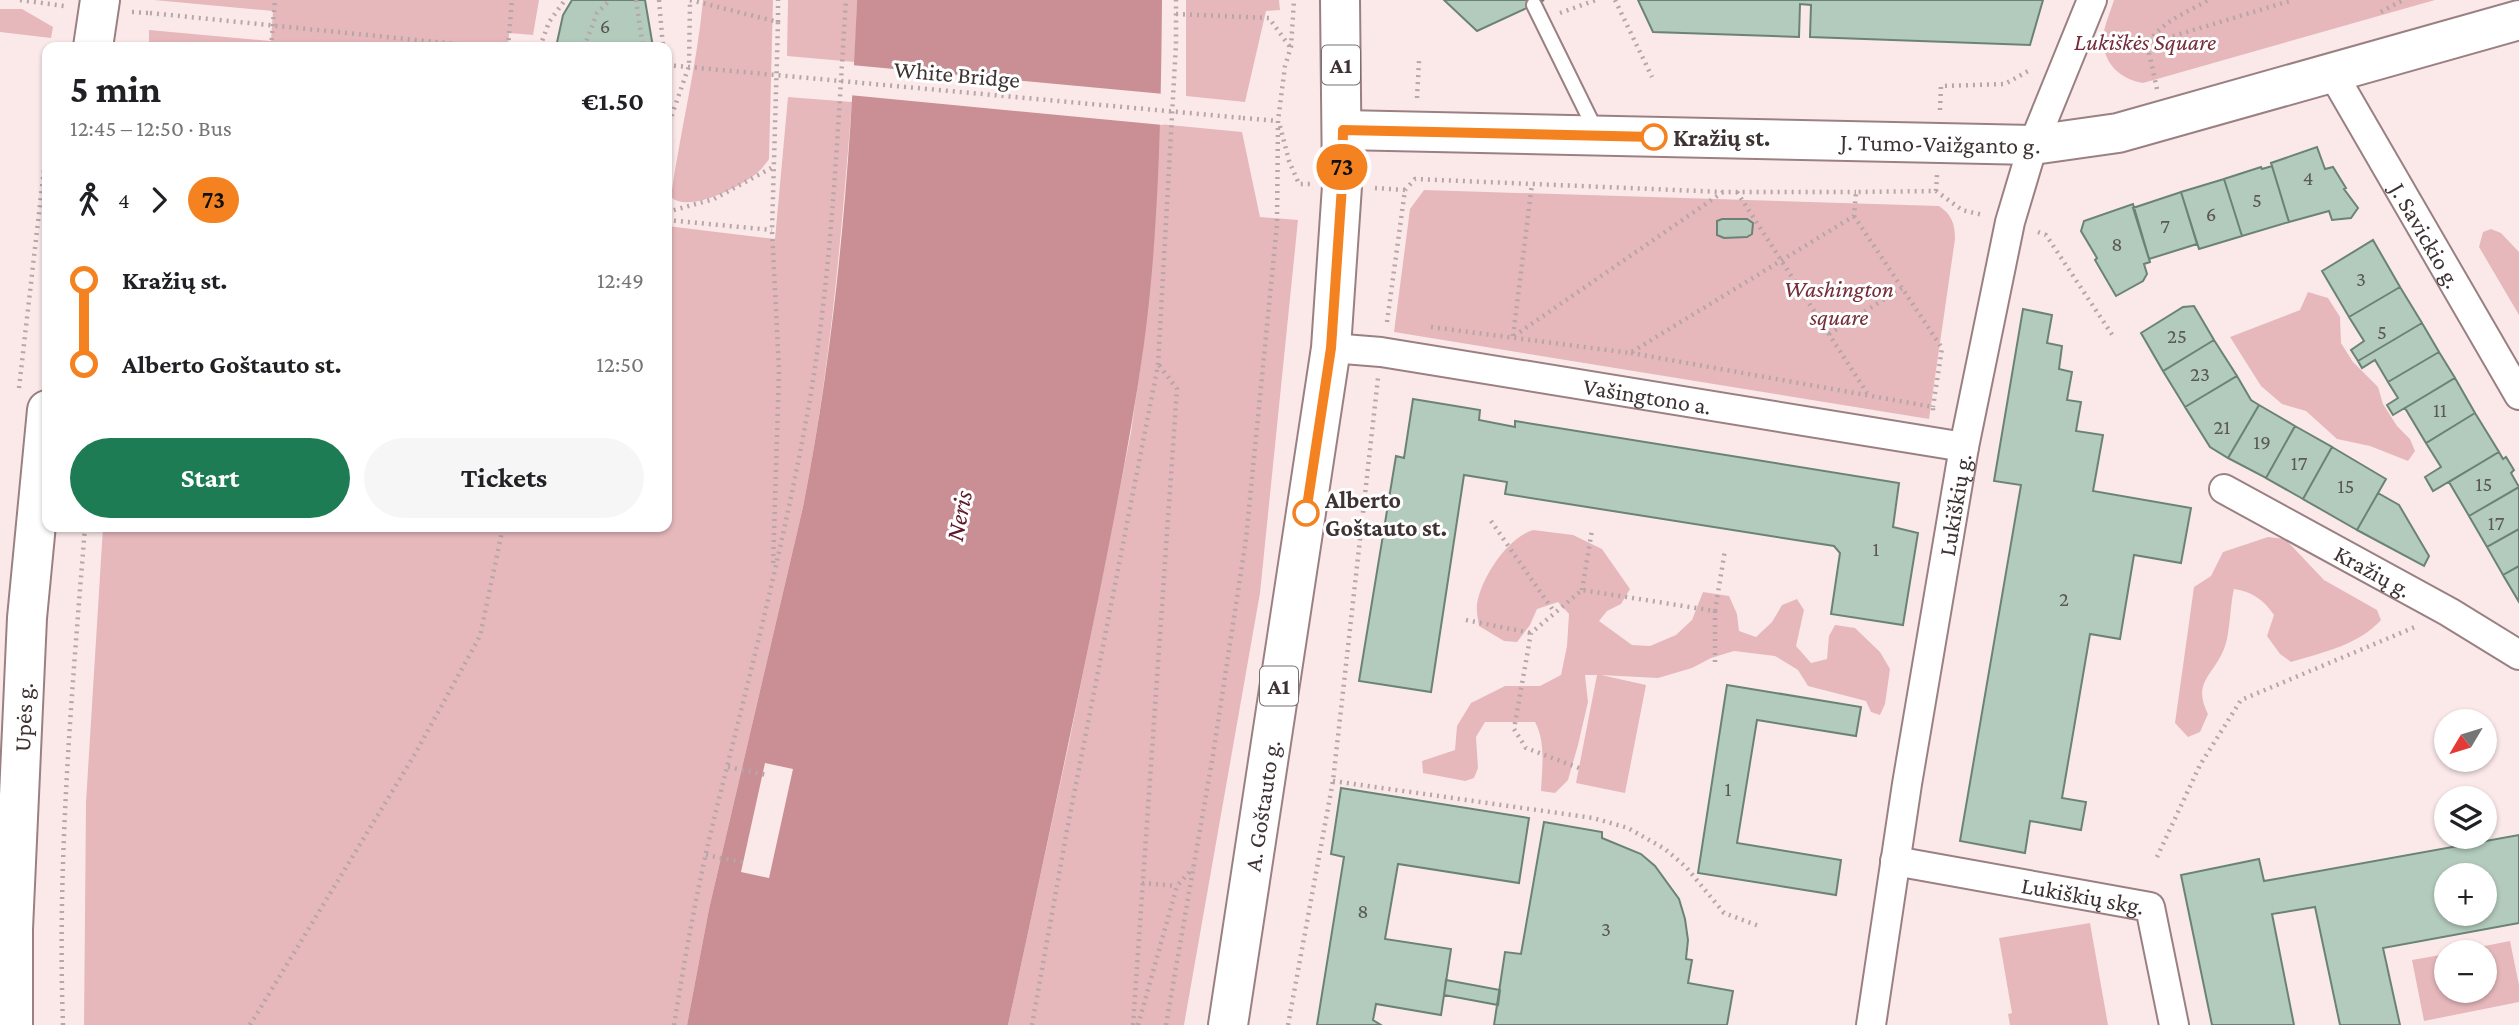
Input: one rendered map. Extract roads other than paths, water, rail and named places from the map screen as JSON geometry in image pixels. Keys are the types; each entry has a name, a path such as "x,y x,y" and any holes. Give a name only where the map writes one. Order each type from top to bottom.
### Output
{"main road":[{"name":"A. Goštauto g.","path":"1228,1025 1331,348 1342,186 1340,0"},
{"path":"94,42 99,4"},
{"name":"J. Tumo-Vaižganto g.","path":"1343,130 2034,145 2118,133 2519,20"},
{"name":"Upės g.","path":"13,1025 13,929 27,618 33,401"}],"street":[{"name":"Lukiškių g.","path":"1871,1025 1895,861 1964,447 2010,222 2034,145 2092,0"},
{"name":"J. Savickio g.","path":"2333,74 2519,395"},
{"name":"Vašingtono a.","path":"1331,348 1381,352 1964,447"},
{"name":"Kražių g.","path":"2224,489 2449,612 2519,655"},
{"name":"Lukiškių skg.","path":"1895,861 2150,906 2174,1025"}],"lane":[{"path":"1534,5 1598,136"}],"water":[{"name":"Neris","path":"857,0 1162,0 1156,216 1149,301 1134,408 1098,600 1008,1025 687,1025 709,909 803,507 815,444 840,255"}],"place":[{"name":"Kražių st.","path":"1654,137"},
{"name":"Alberto Goštauto st.","path":"1306,513"}],"park label":[{"name":"Lukiškės Square","path":"2145,41"},
{"name":"Washington square","path":"1839,302"}]}
